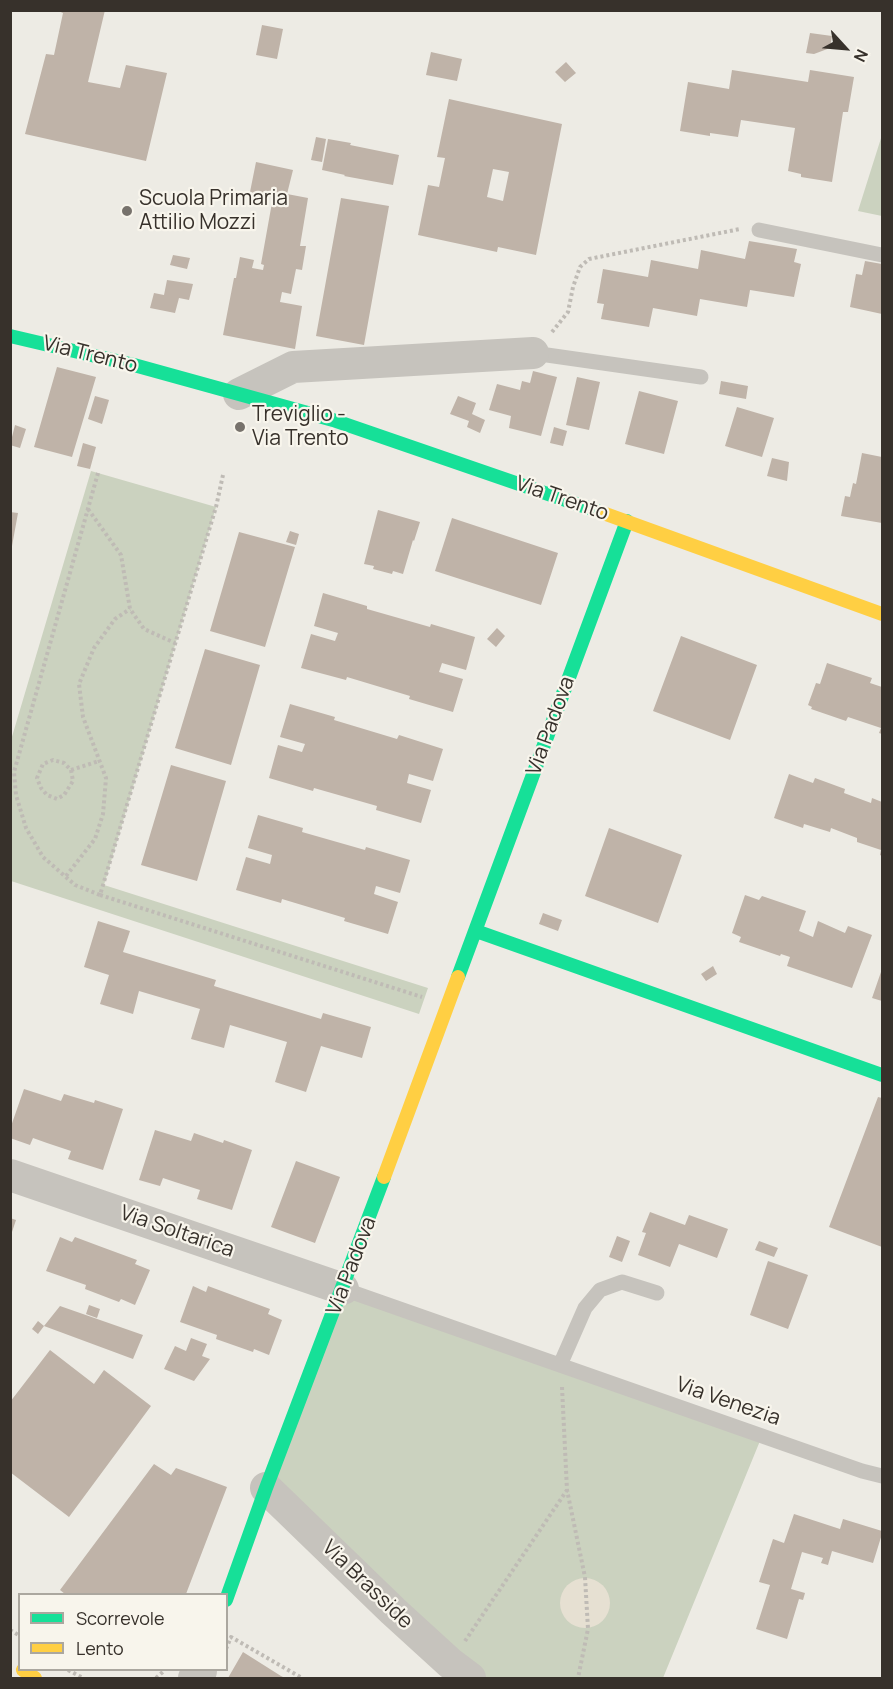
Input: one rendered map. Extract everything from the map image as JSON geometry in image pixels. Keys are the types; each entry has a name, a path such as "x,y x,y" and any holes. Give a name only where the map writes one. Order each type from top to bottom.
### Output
{"street":[{"name":"Via Trento","path":"10,336 134,365 333,420 627,521 882,614"},
{"path":"239,394 293,367 533,353"},
{"name":"Via Padova","path":"228,1594 266,1488 344,1289 627,521"},
{"path":"476,931 882,1075"},
{"name":"Via Soltarica","path":"10,1175 344,1289"},
{"name":"Via Brasside","path":"266,1488 393,1611 460,1671"}],"lane":[{"path":"759,230 882,255"},
{"path":"533,353 701,376"},
{"path":"560,1365 585,1308 600,1290 622,1282 657,1293"},
{"name":"Via Venezia","path":"344,1289 862,1472 882,1476"}],"path":[{"path":"533,353 568,312 580,267 589,259 743,229 759,230"},
{"path":"98,473 14,772 16,795 26,828 43,857 75,885 100,895 448,1005"},
{"path":"100,895 216,507 223,475"},
{"path":"88,509 121,555 130,609 144,629 175,643"},
{"path":"66,876 95,839 103,814 106,778 83,717 79,684 93,648 115,619 130,609"},
{"path":"53,760 63,763 71,770 73,781 64,795 57,799 47,795 41,788 37,778 43,764 53,760"},
{"path":"71,770 99,761"},
{"path":"560,1365 567,1490 585,1577 588,1629 578,1678"},
{"path":"460,1671 567,1490"},
{"path":"228,1645 231,1637 302,1678"}],"green space":[{"path":"882,135 882,216 858,211"},
{"path":"91,471 216,507 104,885 428,988 419,1014 11,881 11,740"},
{"path":"343,1289 762,1436 663,1678 470,1678 266,1488"}],"shaded area":[{"path":"580,1578 590,1578 603,1585 610,1598 610,1608 603,1621 590,1628 580,1628 571,1624 564,1617 560,1608 560,1598 564,1589 571,1582"}],"building":[{"path":"56,10 105,10 88,82 120,88 126,65 167,73 146,161 25,134 46,54 54,55 63,13"},
{"path":"262,25 283,29 277,59 256,55"},
{"path":"810,33 832,36 830,48 814,54 806,53"},
{"path":"431,52 462,59 457,81 426,75"},
{"path":"566,62 576,73 565,82 555,72"},
{"path":"732,70 808,82 810,70 854,77 848,112 843,112 832,182 801,177 801,174 788,171 795,128 741,120 738,137 710,133 710,136 680,131 688,82 729,89"},
{"path":"449,99 562,124 536,255 498,247 497,252 418,235 428,185 439,187 445,158 437,157","holes":["493,169 509,172 503,201 487,197"]},
{"path":"316,137 326,139 322,162 311,160"},
{"path":"328,139 399,155 393,185 322,170"},
{"path":"256,162 293,170 287,194 308,198 300,246 306,246 302,270 296,269 291,294 282,292 280,302 302,306 295,349 223,335 240,257 254,260 252,268 263,270 264,265 261,264 273,197 250,192"},
{"path":"341,198 389,206 364,345 316,336"},
{"path":"749,241 797,249 794,262 801,264 794,297 750,290 747,307 700,299 697,316 653,308 649,327 601,319 604,304 597,303 603,269 648,277 651,260 698,269 701,250 745,259"},
{"path":"173,255 190,258 187,269 170,265"},
{"path":"865,261 882,264 882,314 850,307 856,274 862,275"},
{"path":"167,280 193,284 189,300 179,298 175,313 150,308 154,293 164,295"},
{"path":"57,367 96,377 72,457 34,447"},
{"path":"533,371 557,377 541,436 509,428 511,416 489,410 497,384 520,390 522,381 530,383"},
{"path":"577,377 600,382 589,430 566,425"},
{"path":"721,381 748,386 746,399 719,394"},
{"path":"639,391 678,401 664,454 625,444"},
{"path":"95,396 109,400 102,424 88,419"},
{"path":"458,396 476,403 472,414 485,420 480,433 467,427 469,421 450,414"},
{"path":"737,407 774,418 762,457 725,446"},
{"path":"15,425 26,429 20,448 10,445"},
{"path":"554,427 567,431 563,446 550,443"},
{"path":"83,443 96,447 90,469 77,466"},
{"path":"862,453 882,457 882,523 841,516 845,496 850,497 853,483 856,484"},
{"path":"772,458 789,462 787,481 767,476"},
{"path":"378,510 420,522 403,574 393,571 392,574 364,564"},
{"path":"10,512 18,513 12,546 10,546"},
{"path":"452,518 558,553 541,605 435,571"},
{"path":"290,531 299,534 296,545 286,542"},
{"path":"239,532 295,547 265,647 210,631"},
{"path":"323,593 367,606 367,609 475,637 466,670 442,663 439,672 463,679 453,712 347,677 346,680 301,668 311,634 335,641 338,633 314,626"},
{"path":"497,628 505,636 496,647 487,639"},
{"path":"681,636 757,665 730,740 653,711"},
{"path":"205,649 260,665 231,765 175,748"},
{"path":"827,663 872,678 870,683 882,687 882,734 879,733 881,728 848,717 846,721 811,709 812,707 808,705 816,683 820,684"},
{"path":"290,704 397,739 399,735 443,749 433,781 409,774 407,783 431,790 421,823 376,810 377,806 269,778 278,745 302,752 305,744 280,737"},
{"path":"171,765 226,781 197,881 141,865"},
{"path":"789,774 813,783 815,778 845,789 844,793 871,803 872,798 882,802 882,856 880,855 881,850 857,842 857,838 831,828 830,832 804,824 803,828 774,818"},
{"path":"258,815 303,828 302,832 410,860 400,893 376,886 374,894 398,902 388,934 282,899 281,903 236,890 246,857 270,864 272,855 248,848"},
{"path":"609,828 682,855 658,923 585,896"},
{"path":"745,895 759,900 762,896 806,911 799,931 813,937 818,921 845,933 848,926 872,935 852,988 787,966 790,957 781,954 780,956 739,942 741,937 732,933"},
{"path":"543,913 562,920 558,931 539,924"},
{"path":"98,921 130,931 123,952 216,980 214,986 321,1019 323,1013 371,1027 362,1058 321,1046 306,1092 275,1082 287,1042 230,1025 224,1048 191,1039 200,1009 139,991 133,1014 100,1004 109,975 84,967"},
{"path":"713,966 717,974 706,981 701,974"},
{"path":"882,969 882,1001 872,998"},
{"path":"24,1089 61,1101 64,1094 94,1103 95,1100 123,1109 103,1170 68,1159 71,1151 33,1138 30,1145 10,1138 10,1129"},
{"path":"878,1097 882,1098 882,1247 829,1227"},
{"path":"155,1130 191,1141 194,1133 252,1150 232,1210 197,1199 200,1190 163,1178 160,1186 139,1180"},
{"path":"296,1161 340,1177 315,1243 271,1227"},
{"path":"650,1212 685,1225 689,1215 728,1229 717,1258 679,1244 670,1267 638,1255 646,1233 642,1232"},
{"path":"10,1218 16,1220 11,1235 10,1235"},
{"path":"617,1236 630,1241 622,1262 609,1257"},
{"path":"60,1237 72,1242 75,1237 137,1260 135,1264 150,1270 135,1305 121,1299 119,1302 85,1289 86,1285 46,1271"},
{"path":"759,1241 778,1248 774,1257 755,1250"},
{"path":"768,1261 808,1275 788,1329 750,1315"},
{"path":"193,1286 206,1292 208,1286 270,1309 268,1314 282,1320 269,1355 216,1339 217,1335 180,1322"},
{"path":"89,1305 100,1309 97,1318 86,1314"},
{"path":"60,1306 143,1335 133,1359 44,1326"},
{"path":"38,1321 44,1326 38,1334 32,1329"},
{"path":"191,1338 207,1344 202,1356 210,1359 194,1381 164,1369 175,1346 186,1351"},
{"path":"50,1350 94,1384 104,1370 151,1406 69,1517 10,1472 10,1402"},
{"path":"154,1464 171,1475 176,1468 227,1487 186,1593 64,1593 60,1590"},
{"path":"794,1514 840,1529 843,1519 882,1531 882,1534 873,1563 832,1551 828,1565 821,1563 823,1558 802,1552 791,1589 805,1593 803,1600 799,1599 787,1639 756,1629 770,1585 759,1582 773,1539 784,1543"},
{"path":"243,1652 281,1676 285,1678 228,1678"}],"traffic: fast":[{"path":"10,336 134,365 333,420 603,513"},
{"path":"458,977 627,521"},
{"path":"476,931 882,1075"},
{"path":"228,1594 384,1177"}],"traffic: slow":[{"path":"603,513 882,614"},
{"path":"384,1177 458,977"},
{"path":"24,1671 35,1678"}],"place":[{"name":"Scuola Primaria Attilio Mozzi","path":"127,211"},
{"name":"Treviglio - Via Trento","path":"240,427"}]}
